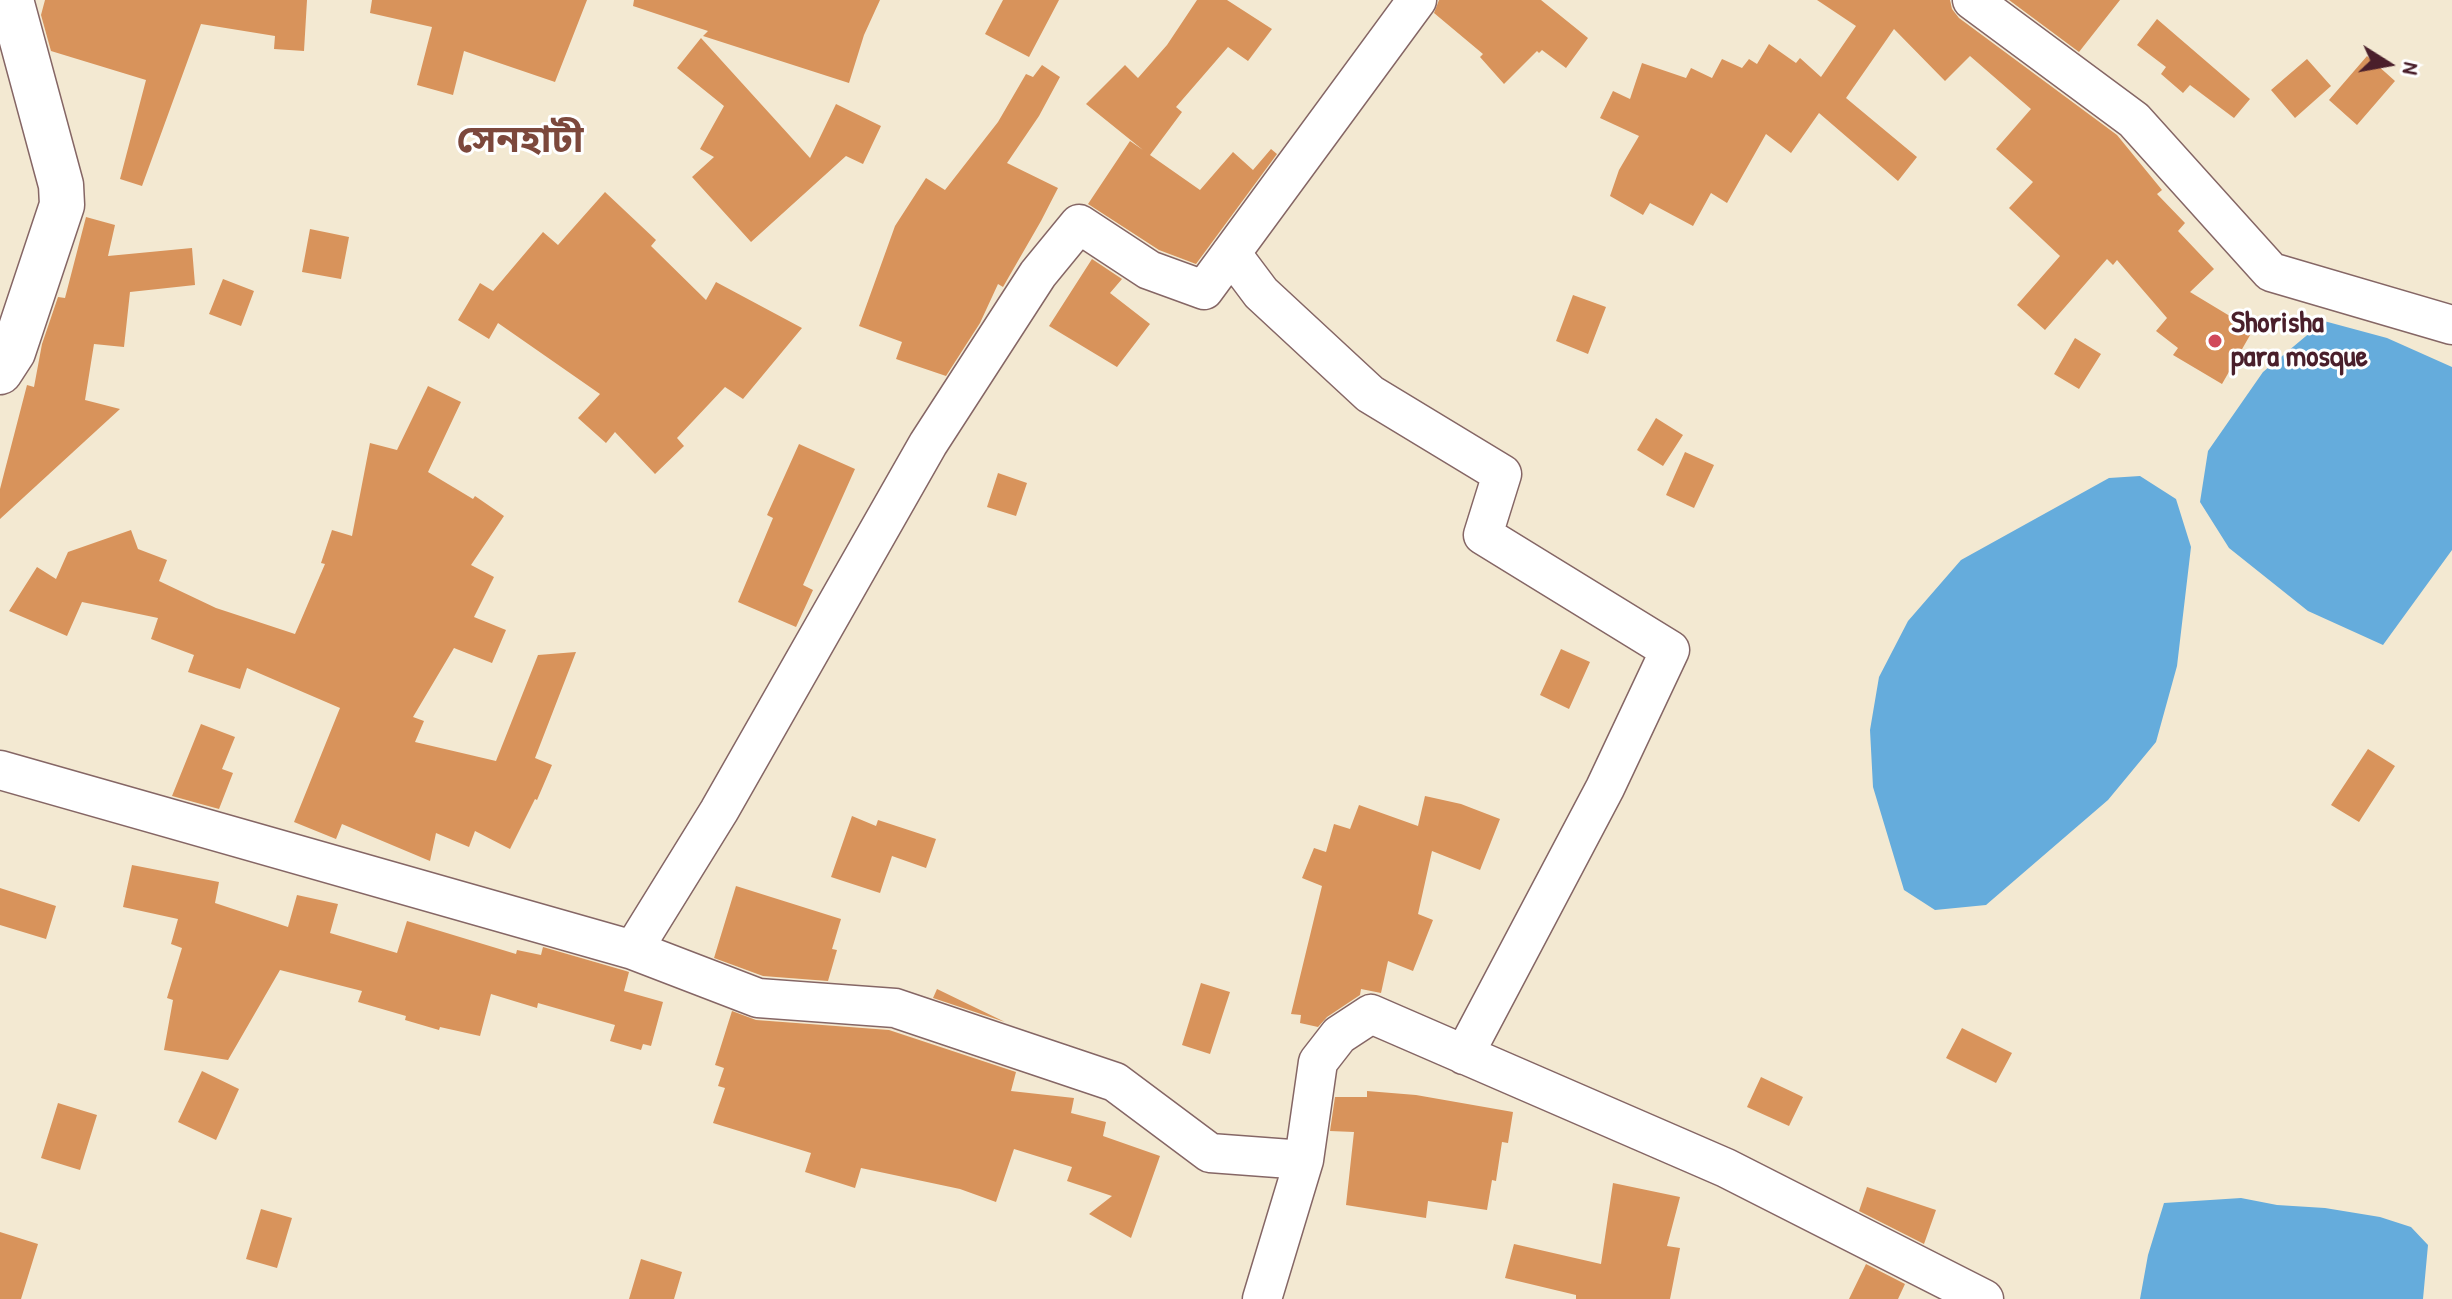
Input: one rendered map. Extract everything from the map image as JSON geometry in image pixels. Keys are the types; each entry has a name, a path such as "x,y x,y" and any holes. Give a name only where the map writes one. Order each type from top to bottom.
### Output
{"street":[{"path":"0,372 13,352 62,205 61,185 11,0"},
{"path":"633,950 719,811 928,444 1038,274 1079,224 1149,270 1204,290 1417,0"},
{"path":"1972,0 2134,120 2271,272 2452,325"},
{"path":"1231,253 1261,293 1370,394 1502,474 1483,535 1670,650 1605,788 1464,1055"},
{"path":"0,770 633,950 758,998 895,1008 1115,1082 1210,1153 1304,1160"},
{"path":"1262,1299 1304,1160 1318,1062 1339,1035 1371,1014 1726,1168 1984,1299"}],"water":[{"path":"2324,321 2387,338 2452,367 2452,550 2383,645 2308,611 2229,548 2200,502 2208,451 2263,372"},
{"path":"2140,476 2176,499 2191,547 2177,666 2156,742 2108,800 1986,905 1935,910 1904,890 1873,787 1870,730 1879,677 1908,621 1961,560 2109,478"},
{"path":"2241,1198 2380,1217 2411,1227 2428,1245 2423,1299 2140,1299 2148,1255 2164,1203"}],"building":[{"path":"45,0 307,0 304,51 274,49 275,36 201,24 142,186 120,179 146,80 51,51 41,15"},
{"path":"372,0 587,0 555,82 464,51 453,95 417,85 432,27 370,13"},
{"path":"634,0 880,0 864,35 849,83 703,36 708,31 633,6"},
{"path":"1003,0 1059,0 1029,57 985,34"},
{"path":"1197,0 1227,0 1272,29 1248,61 1228,47 1176,107 1182,112 1150,155 1200,190 1233,152 1253,170 1271,149 1277,154 1196,264 1159,250 1088,204 1130,141 1143,150 1086,104 1125,65 1138,78 1167,45"},
{"path":"1439,0 1541,0 1588,38 1566,68 1542,50 1537,51 1504,84 1480,57 1483,54 1434,13"},
{"path":"1817,0 1950,0 1959,18 2117,135 2162,190 2157,194 2185,223 2178,231 2214,269 2190,292 2253,330 2222,384 2173,355 2178,348 2156,331 2167,318 2117,260 2113,265 2107,259 2045,330 2017,305 2060,256 2009,208 2033,182 1996,149 2031,109 1970,56 1945,81 1894,29 1846,98 1917,157 1898,181 1819,113 1791,153 1766,134 1727,203 1711,193 1693,226 1650,203 1643,215 1610,196 1619,170 1639,136 1600,118 1613,91 1630,99 1642,63 1686,78 1691,68 1712,78 1722,59 1742,68 1749,59 1757,64 1769,44 1796,63 1800,58 1821,77 1856,26"},
{"path":"2009,0 2120,0 2079,52"},
{"path":"2157,19 2250,99 2234,118 2190,85 2183,93 2161,74 2166,67 2137,45"},
{"path":"701,38 810,158 836,104 881,126 863,164 846,156 751,242 692,177 714,157 700,149 724,106 677,68"},
{"path":"2367,56 2395,81 2357,125 2329,100"},
{"path":"2307,59 2331,86 2295,118 2271,90"},
{"path":"1042,65 1060,77 1039,116 1007,163 1058,188 1003,287 998,284 980,323 946,376 896,359 902,342 859,326 895,226 926,178 945,190 998,122 1026,74 1033,77"},
{"path":"605,192 656,240 651,246 706,300 716,282 802,328 743,399 725,387 677,438 684,446 655,474 615,432 606,443 578,418 600,394 498,323 489,339 458,320 480,283 493,291 543,232 558,245"},
{"path":"86,217 115,225 108,256 192,248 195,285 130,292 124,347 94,344 85,400 120,409 0,519 0,489 27,385 34,387 42,344 58,297 65,298"},
{"path":"310,229 349,237 341,279 302,272"},
{"path":"1092,259 1122,279 1110,293 1150,324 1117,367 1049,326"},
{"path":"223,279 254,291 241,326 209,314"},
{"path":"1573,295 1606,307 1588,354 1556,341"},
{"path":"2075,338 2101,354 2079,389 2054,374"},
{"path":"428,386 461,402 428,472 473,499 475,496 504,516 471,565 494,577 474,617 506,630 492,663 454,648 413,717 424,721 415,742 496,761 538,655 576,652 535,758 552,765 510,849 475,831 469,847 436,833 430,861 342,824 336,839 294,822 340,708 247,668 240,689 188,672 194,655 151,639 158,618 82,602 67,636 9,611 37,567 56,579 68,552 131,530 138,549 167,560 159,581 216,608 295,634 325,564 321,563 332,530 352,536 370,443 397,450"},
{"path":"1656,418 1683,435 1663,466 1637,450"},
{"path":"799,444 855,469 803,585 813,590 796,627 738,602 773,518 767,515"},
{"path":"1685,452 1714,465 1694,508 1666,495"},
{"path":"998,473 1027,483 1016,516 987,507"},
{"path":"1561,649 1590,662 1569,709 1540,695"},
{"path":"201,724 235,737 222,769 233,773 219,809 172,796"},
{"path":"2368,749 2395,766 2359,822 2331,805"},
{"path":"1425,796 1461,804 1500,819 1480,870 1432,851 1418,914 1433,920 1413,971 1388,961 1381,993 1361,989 1360,995 1327,1017 1318,1027 1300,1023 1301,1015 1291,1014 1322,886 1302,878 1314,848 1326,852 1334,824 1350,829 1359,805 1418,826"},
{"path":"852,816 876,826 878,820 936,839 926,868 892,856 880,893 831,877"},
{"path":"132,865 219,882 215,903 288,927 297,895 338,904 330,933 397,953 407,921 516,954 517,950 541,955 543,947 629,972 624,991 663,1002 651,1046 643,1044 641,1050 610,1041 615,1025 538,1003 537,1008 491,994 480,1036 440,1027 439,1030 405,1020 406,1016 358,1002 362,991 280,970 228,1060 164,1050 173,1000 167,998 182,948 171,944 178,919 123,907"},
{"path":"736,886 841,919 832,949 837,950 828,981 763,976 714,958"},
{"path":"0,888 56,906 46,939 0,925"},
{"path":"1201,983 1230,992 1210,1054 1182,1045"},
{"path":"937,989 1005,1022 933,998"},
{"path":"732,1011 756,1020 889,1030 1016,1072 1011,1091 1074,1098 1071,1113 1106,1122 1103,1136 1160,1156 1131,1238 1089,1214 1112,1196 1067,1181 1072,1167 1014,1149 996,1202 960,1189 861,1168 855,1188 805,1172 811,1153 713,1123 725,1088 718,1086 724,1068 715,1065"},
{"path":"1962,1028 2012,1053 1996,1083 1946,1058"},
{"path":"202,1071 239,1089 216,1140 178,1122"},
{"path":"1761,1077 1803,1097 1789,1126 1747,1107"},
{"path":"1367,1091 1416,1095 1513,1112 1508,1143 1502,1142 1496,1181 1492,1180 1487,1210 1428,1201 1426,1218 1346,1205 1354,1132 1330,1131 1335,1097 1367,1097"},
{"path":"58,1103 97,1115 80,1170 41,1158"},
{"path":"1613,1183 1680,1197 1667,1246 1680,1248 1670,1299 1576,1299 1576,1295 1505,1278 1514,1244 1601,1264"},
{"path":"1867,1187 1936,1210 1924,1244 1859,1211"},
{"path":"261,1209 292,1218 277,1268 246,1259"},
{"path":"0,1232 38,1244 21,1299 0,1299"},
{"path":"641,1259 682,1272 674,1299 629,1299"},
{"path":"1866,1264 1905,1284 1898,1299 1849,1299"}],"place":[{"name":"Shorisha para mosque","path":"2215,341"}],"district":[{"name":"সেনহাটী","path":"520,142"}]}
